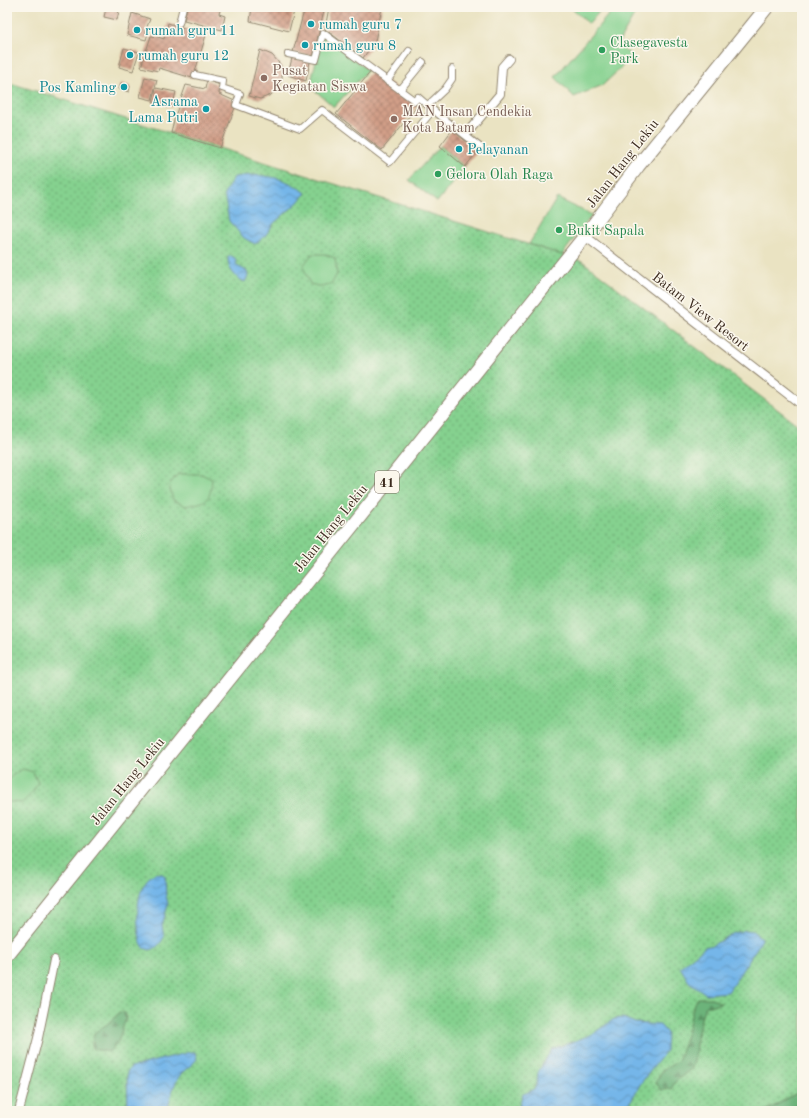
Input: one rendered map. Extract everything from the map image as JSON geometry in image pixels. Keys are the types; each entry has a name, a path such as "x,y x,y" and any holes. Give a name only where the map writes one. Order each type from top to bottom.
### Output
{"highway":[{"name":"Jalan Hang Lekiu","path":"7,956 585,236 638,166 767,7"}],"street":[{"path":"179,23 183,7"},
{"path":"288,54 316,60 323,33 415,101 418,97 480,147"},
{"path":"387,80 409,51"},
{"path":"467,133 500,94 502,67 509,59"},
{"path":"400,90 423,62"},
{"path":"195,75 223,81 222,88 240,94 236,105 300,129 322,110 390,162 452,79 452,69"},
{"name":"Batam View Resort","path":"585,236 802,406"},
{"path":"18,1111 38,1038 54,960"}],"green space":[{"path":"570,7 603,7 589,24"},
{"name":"Clasegavesta Park","path":"615,7 639,7 617,45 633,56 603,85 574,97 555,77"},
{"path":"322,35 368,70 334,107 310,86"},
{"path":"7,82 582,261 802,428 802,1090 766,1111 7,1111"},
{"name":"Gelora Olah Raga","path":"440,146 465,167 437,202 409,180"},
{"name":"Bukit Sapala","path":"557,198 592,215 562,255 529,244"},
{"path":"312,254 324,254 335,258 337,274 332,283 322,287 310,284 303,266"},
{"path":"178,474 201,474 212,479 210,493 206,500 186,506 173,500 169,485"},
{"path":"23,769 33,772 38,783 32,793 22,803 10,802 7,799 7,788 10,778"},
{"path":"698,998 712,998 721,1003 705,1007 702,1014 692,1068 675,1082 671,1089 661,1090 656,1082 662,1071 678,1061 686,1038 694,1003"},
{"path":"119,1012 125,1013 126,1018 118,1042 109,1052 93,1049 92,1045 94,1033 113,1020"},
{"path":"802,1090 802,1111 766,1111"}],"water":[{"path":"251,175 280,179 293,184 306,193 274,223 265,236 255,244 244,238 229,221 224,194 234,177"},
{"path":"231,256 235,258 237,266 247,271 248,276 245,282 235,275 230,269 228,257"},
{"path":"157,873 165,876 168,904 162,926 164,937 154,949 151,950 144,947 140,940 138,909 141,890 150,877"},
{"path":"746,930 753,931 761,938 760,943 728,992 706,994 689,982 680,967 705,947 713,945 734,933"},
{"path":"623,1018 635,1023 660,1025 667,1033 666,1051 641,1083 632,1099 622,1111 517,1111 523,1094 535,1088 538,1072 552,1049 594,1033 614,1019"},
{"path":"195,1052 197,1059 178,1077 169,1102 168,1111 128,1111 127,1072 131,1067"}],"building":[{"path":"187,7 221,7 219,14 225,16 222,30 184,20"},
{"path":"252,7 295,7 289,31 250,21"},
{"path":"305,7 325,7 313,57 293,52"},
{"path":"329,7 382,8 375,41 363,58 325,29"},
{"path":"106,8 119,11 117,20 104,17"},
{"path":"132,13 150,19 145,32 148,33 146,40 127,35"},
{"path":"168,23 206,35 192,78 159,68 158,71 141,67 151,36 164,39"},
{"path":"124,48 139,52 133,71 119,67"},
{"path":"260,50 272,55 279,63 282,68 282,79 278,87 271,95 260,99 249,96"},
{"path":"292,58 310,62 306,81 288,75"},
{"path":"372,70 419,104 382,150 336,114"},
{"path":"145,77 157,80 152,100 140,97"},
{"name":"Asrama Lama Putri","path":"207,80 220,85 219,94 237,102 220,148 171,133 175,116 186,85 205,89"},
{"name":"Pos Kamling","path":"121,83 130,86 129,92 119,89"},
{"path":"156,88 176,92 172,107 153,102"},
{"name":"Pelayanan","path":"452,130 478,151 465,167 440,146"}],"place":[{"name":"rumah guru 7","path":"311,24"},
{"name":"rumah guru 11","path":"137,30"},
{"name":"rumah guru 8","path":"305,45"},
{"name":"Clasegavesta Park","path":"602,50"},
{"name":"rumah guru 12","path":"130,55"},
{"name":"Pusat Kegiatan Siswa","path":"264,78"},
{"name":"Pos Kamling","path":"124,87"},
{"name":"Asrama Lama Putri","path":"206,109"},
{"name":"MAN Insan Cendekia Kota Batam","path":"394,119"},
{"name":"Pelayanan","path":"459,149"},
{"name":"Gelora Olah Raga","path":"438,174"},
{"name":"Bukit Sapala","path":"559,230"}]}
